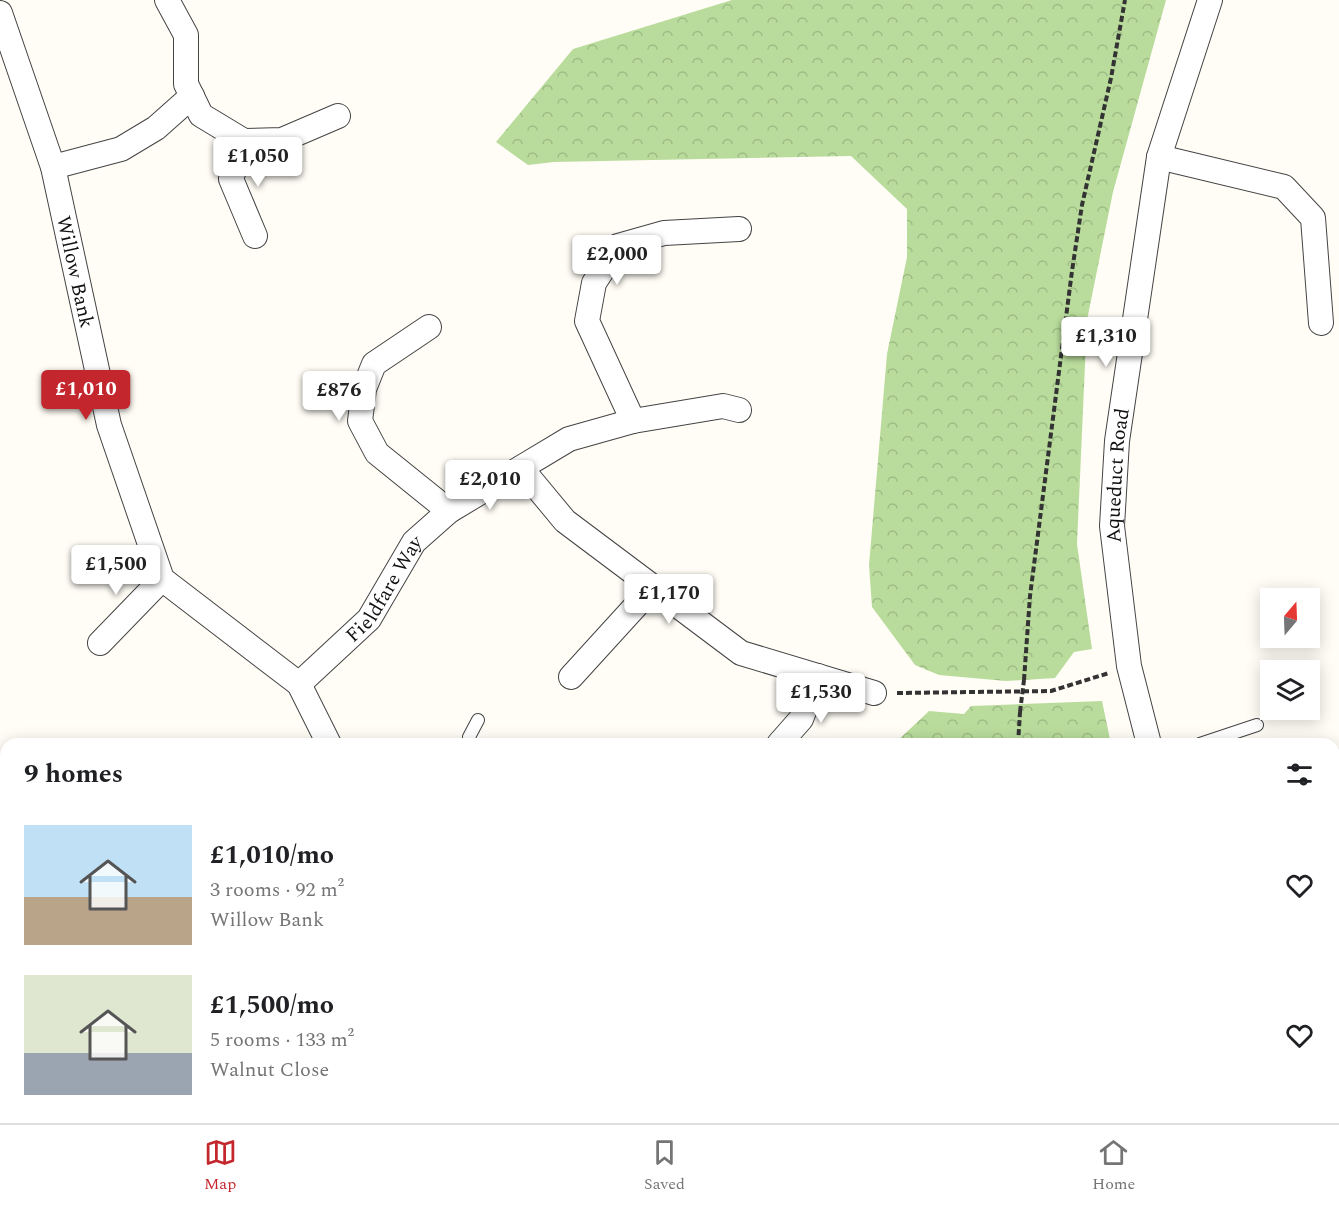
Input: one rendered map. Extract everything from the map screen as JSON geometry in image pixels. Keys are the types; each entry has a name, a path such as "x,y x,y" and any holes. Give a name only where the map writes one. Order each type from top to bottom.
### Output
{"street":[{"path":"167,0 186,35 186,84 201,115 244,141 282,140 338,116"},
{"name":"Aqueduct Road","path":"1148,738 1130,666 1112,526 1116,451 1159,158 1210,0"},
{"name":"Willow Bank","path":"2,25 53,167 109,425 162,579"},
{"path":"53,167 121,149 156,128 192,96"},
{"path":"244,141 231,179 255,236"},
{"path":"1159,158 1284,186 1313,218 1321,323"},
{"path":"633,421 587,321 594,283 618,246 664,233 739,229"},
{"path":"429,327 374,364 364,389 360,421 377,453 449,511"},
{"name":"Fieldfare Way","path":"299,684 369,619 414,542 449,511 569,439 633,421 723,406 739,410"},
{"path":"521,468 566,521 741,653 874,693"},
{"path":"100,643 162,579 299,684 326,738"},
{"path":"571,677 653,587"},
{"path":"784,738 801,719 818,676"}],"lane":[{"path":"470,738 471,730 478,720"},
{"path":"1218,738 1257,725"}],"path":[{"path":"1018,738 1030,596 1072,271 1082,205 1111,78 1125,0"},
{"path":"874,693 1051,691 1130,666"}],"green space":[{"path":"732,0 1166,0 1113,192 1087,320 1077,544 1092,649 1074,652 1055,678 1006,681 939,675 915,665 872,607 869,565 887,354 907,257 907,209 851,156 554,162 528,165 496,142 573,49"},
{"path":"1102,701 1110,738 900,738 929,711 964,714 971,706"}]}
